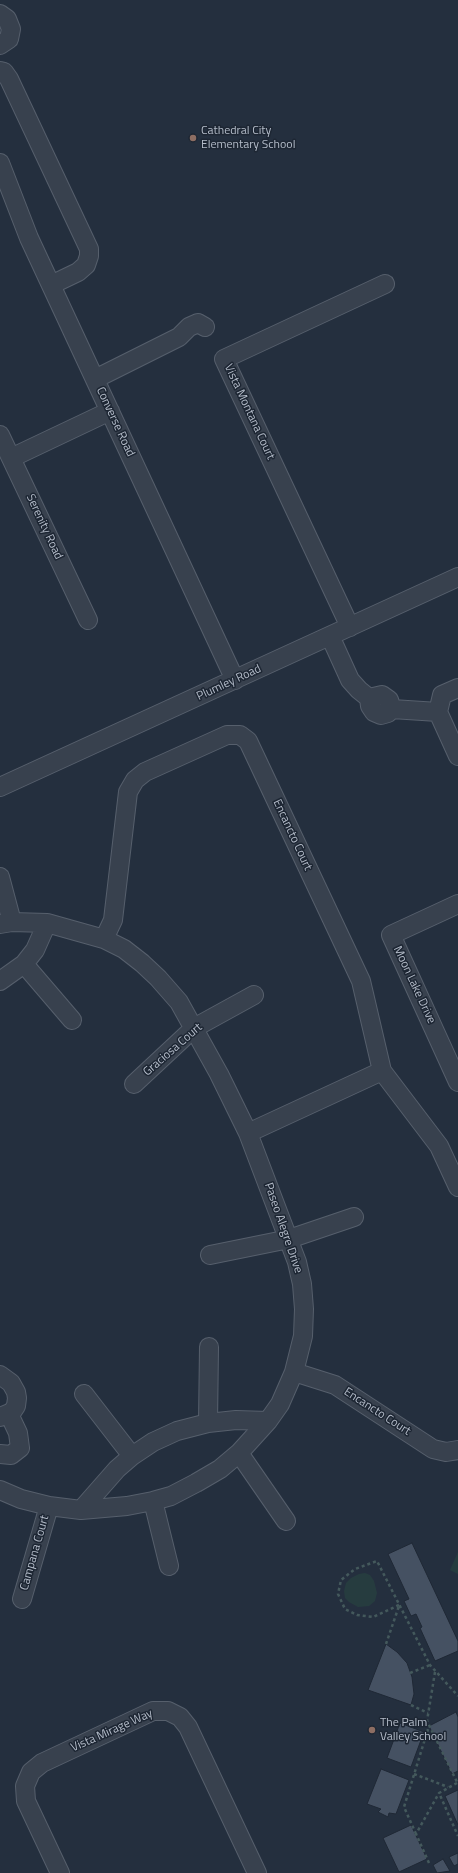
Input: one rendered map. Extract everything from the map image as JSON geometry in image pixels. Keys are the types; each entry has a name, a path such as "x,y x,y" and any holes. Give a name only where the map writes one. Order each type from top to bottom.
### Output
{"street":[{"path":"0,14 7,19 11,29 8,39 0,45"},
{"path":"0,71 4,72 9,79 89,249 90,256 86,265 78,272 51,285"},
{"name":"Converse Road","path":"0,163 28,238 235,680"},
{"name":"Vista Montana Court","path":"350,627 224,359 385,284"},
{"path":"95,379 179,337 188,327 198,323 205,327"},
{"path":"11,458 110,411"},
{"name":"Serenity Road","path":"0,435 88,620"},
{"name":"Plumley Road","path":"0,787 458,577"},
{"path":"330,636 350,680 359,690 370,698 370,706 374,712 381,714 388,713 392,709 438,712"},
{"path":"458,688 442,695 438,712 458,756"},
{"name":"Encancto Court","path":"104,939 113,920 128,792 135,780 145,772 227,735 240,735 248,742 361,981 382,1071 439,1146 458,1187"},
{"path":"0,877 6,923"},
{"name":"Moon Lake Drive","path":"458,904 391,935 458,1082"},
{"name":"Paseo Alegre Drive","path":"0,1490 21,1499 49,1506 81,1510 153,1502 171,1496 196,1484 220,1469 238,1454 268,1421 280,1404 294,1372 303,1336 304,1309 302,1284 289,1239 248,1133 179,1002 158,978 124,949 104,939 48,923 6,923"},
{"path":"0,981 24,964 35,950 48,923"},
{"path":"24,964 72,1020"},
{"name":"Graciosa Court","path":"134,1084 194,1028 254,995"},
{"path":"248,1133 382,1071"},
{"path":"210,1255 289,1239 354,1217"},
{"path":"208,1423 209,1347"},
{"name":"Encancto Court","path":"294,1372 335,1385 433,1449 446,1452 458,1450"},
{"path":"0,1375 11,1383 16,1392 16,1406 4,1415 18,1433 20,1448 11,1455 0,1454"},
{"path":"84,1394 132,1456"},
{"path":"81,1510 117,1469 132,1456 153,1442 177,1431 208,1423 236,1420 268,1421"},
{"path":"238,1454 286,1521"},
{"path":"153,1502 169,1566"},
{"name":"Campana Court","path":"22,1600 49,1506"},
{"name":"Vista Mirage Way","path":"60,1873 26,1801 25,1786 31,1772 42,1763 153,1711 168,1711 180,1717 188,1727 257,1873"}],"path":[{"path":"399,1605 373,1617 357,1615 346,1609 338,1594 341,1580 356,1569 376,1561 399,1605 430,1665 458,1696"},
{"path":"386,1644 399,1605"},
{"path":"410,1673 430,1665"},
{"path":"416,1834 439,1793 457,1782 427,1721 436,1671"},
{"path":"411,1705 428,1713"},
{"path":"429,1726 404,1808 429,1863"},
{"path":"414,1774 448,1787"},
{"path":"439,1793 458,1836"}],"green space":[{"path":"458,1552 458,1574 450,1570"},
{"path":"365,1573 370,1575 374,1581 377,1593 375,1601 369,1606 358,1607 345,1598 344,1591 346,1583 351,1578"}],"building":[{"path":"412,1543 458,1641 458,1651 435,1661 420,1628 422,1627 416,1614 411,1616 404,1601 409,1599 388,1554"},
{"path":"386,1644 397,1652 407,1663 412,1677 414,1694 411,1705 368,1690"},
{"path":"456,1712 458,1717 458,1771 452,1774 429,1726"},
{"path":"400,1723 424,1732 411,1767 387,1758"},
{"path":"381,1769 409,1780 396,1814 389,1813 388,1817 378,1812 381,1809 367,1804"},
{"path":"458,1790 458,1825 445,1796"},
{"path":"411,1825 427,1859 399,1872 383,1838"},
{"path":"458,1853 458,1864 454,1866 449,1857"},
{"path":"443,1859 450,1871 437,1873 433,1865"}],"place":[{"name":"Cathedral City Elementary School","path":"193,138"},
{"name":"The Palm Valley School","path":"372,1730"}]}
